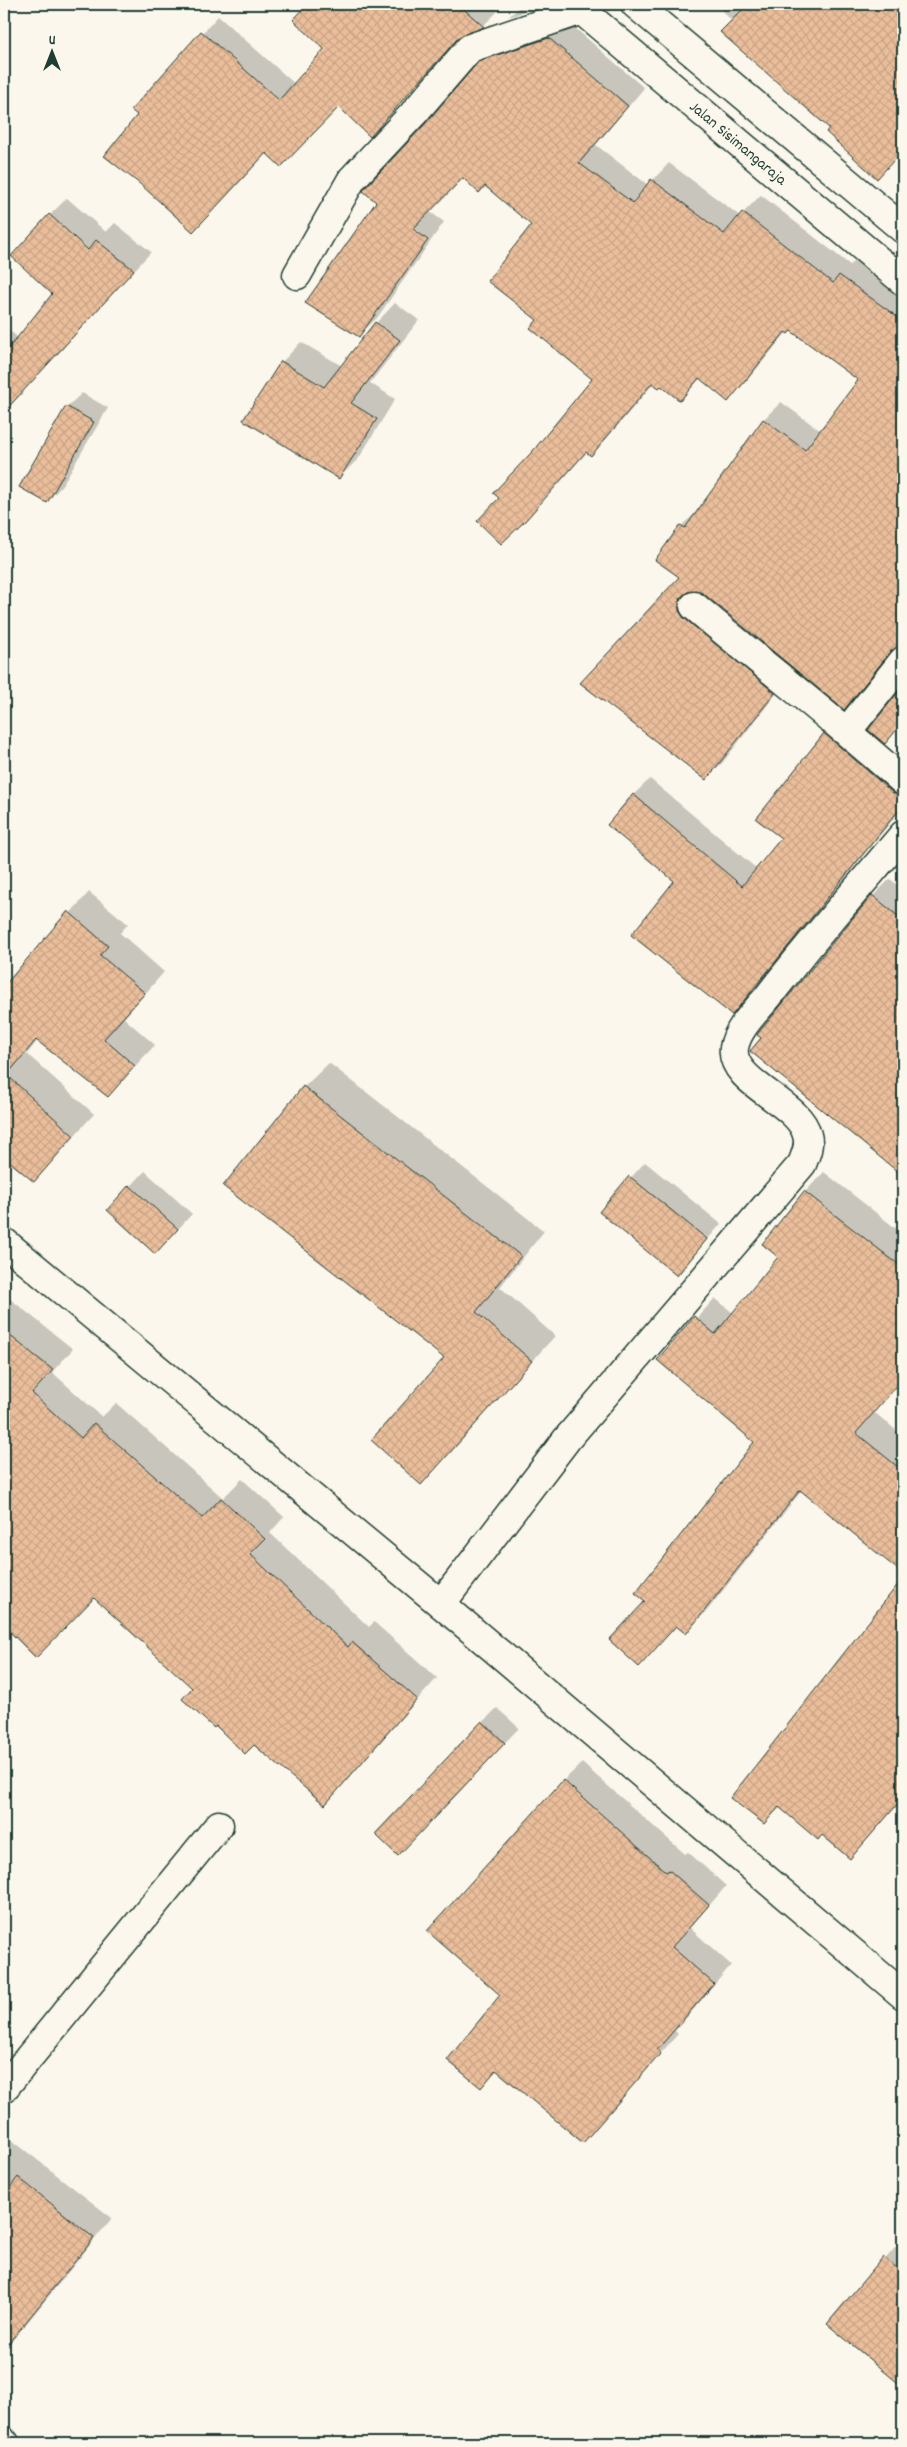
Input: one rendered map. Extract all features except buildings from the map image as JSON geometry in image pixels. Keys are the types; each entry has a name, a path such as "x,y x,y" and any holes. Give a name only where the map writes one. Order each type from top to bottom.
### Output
{"main road":[{"path":"635,4 903,229"},
{"path":"297,275 352,178 413,114 470,48 578,7"},
{"name":"Jalan Sisimangaraja","path":"578,7 903,281"},
{"path":"694,606 766,668 848,730 903,781"},
{"path":"848,730 903,661"},
{"path":"441,1604 567,1440 802,1164 808,1149 807,1134 800,1120 744,1074 735,1060 734,1048 739,1033 777,984 903,835"},
{"path":"4,1242 900,1986"},
{"path":"4,2088 219,1825"}]}
